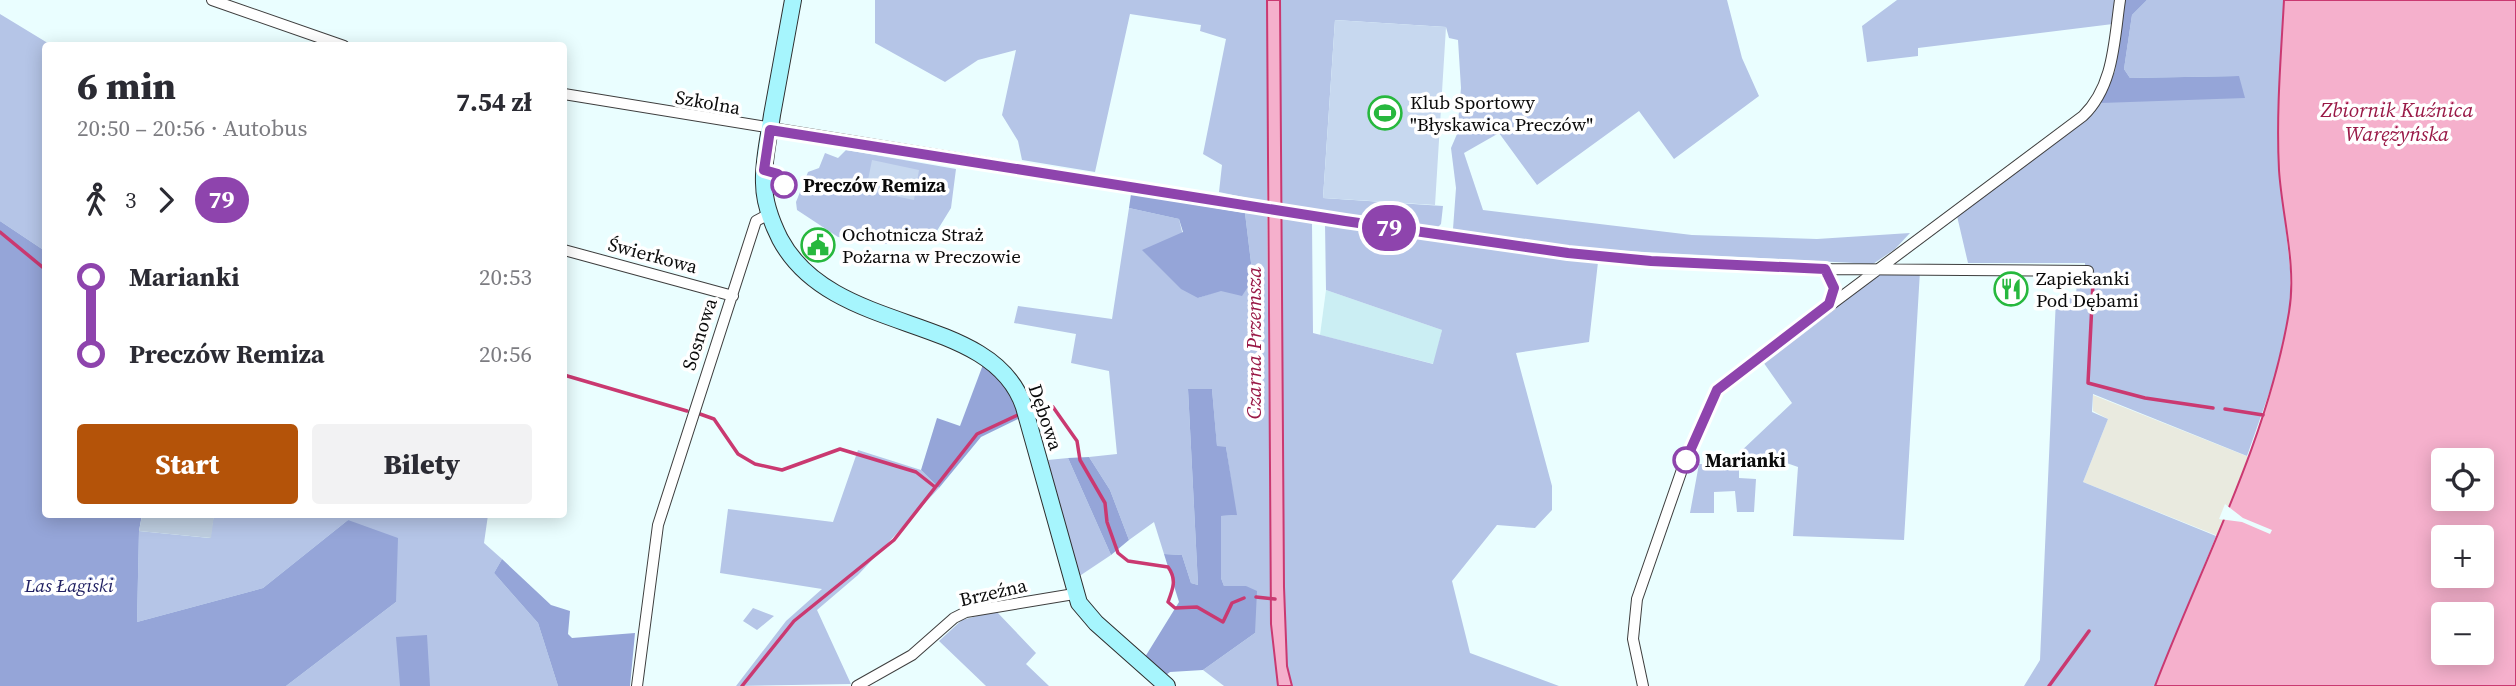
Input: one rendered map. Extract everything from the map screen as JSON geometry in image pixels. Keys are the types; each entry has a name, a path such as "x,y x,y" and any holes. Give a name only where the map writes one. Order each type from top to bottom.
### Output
{"street":[{"path":"212,0 333,42"},
{"path":"769,214 764,185 770,130 793,0"},
{"path":"1643,686 1633,639 1637,599 1685,461 1712,398 1724,385 1829,304 2046,146 2096,104 2108,75 2120,0"},
{"name":"Szkolna","path":"567,95 1238,205 1604,257 1825,269"},
{"name":"Sosnowa","path":"637,686 658,525 756,221 769,214"},
{"name":"Dębowa","path":"769,214 792,257 829,292 853,304 977,351 1009,378 1024,407 1074,594 1096,623 1167,686"},
{"name":"Świerkowa","path":"567,251 733,296"},
{"path":"1829,304 1834,288 1825,269 2088,271"},
{"name":"Brzeźna","path":"856,686 912,655 954,618 966,612 1074,594"}],"shaded area":[{"path":"875,0 1267,0 1267,202 1219,192 1222,165 1203,154 1226,39 1200,31 1201,25 1130,14 1095,172 1022,160 1018,141 1002,115 1016,50 978,60 945,82 875,43"},
{"path":"1280,0 1727,0 1742,58 1759,96 1674,159 1639,111 1537,185 1499,133 1464,153 1483,210 1692,235 1817,239 1910,233 1895,249 1873,264 1550,247 1457,234 1453,229 1456,188 1451,148 1457,134 1461,88 1458,40 1449,38 1446,27 1335,20 1323,198 1443,206 1441,224 1436,229 1281,205"},
{"path":"1897,0 2124,0 2121,23 1918,48 1918,56 1867,62 1862,26"},
{"path":"2147,0 2284,0 2279,167 2290,268 2290,310 2275,376 2247,456 2093,394 2092,412 2108,419 2083,482 2216,536 2155,686 2024,686 2040,660 2056,298 2076,298 2077,277 2085,274 2085,263 1968,263 1957,216 2093,112 2101,103 2239,76 2130,78 2124,69 2132,15"},
{"path":"0,14 46,42 42,42 42,249 0,221"},
{"name":"Klub Sportowy \"Błyskawica Preczów\"","path":"1335,20 1446,27 1435,205 1323,198"},
{"path":"846,150 956,169 951,208 935,234 890,236 887,244 838,237 797,210 796,202 808,172 819,168 825,153 838,158"},
{"path":"872,160 919,170 914,200 866,190"},
{"path":"1129,208 1179,219 1198,298 1253,279 1245,213 1267,215 1271,624 1278,686 1224,686 1203,670 1255,633 1246,586 1224,586 1221,578 1221,516 1236,515 1226,447 1217,447 1212,389 1188,389 1198,585 1191,583 1182,555 1164,554 1154,522 1129,540 1110,490 1089,457 1117,454 1109,371 1071,363 1076,334 1014,323 1018,306 1112,319"},
{"path":"1281,219 1312,222 1313,333 1433,364 1442,330 1326,290 1325,224 1598,262 1589,342 1516,353 1552,486 1552,510 1535,528 1497,525 1452,581 1470,653 1559,686 1292,686 1287,666 1284,587"},
{"path":"1920,271 1904,540 1793,536 1798,467 1778,460 1738,454 1792,403 1761,359 1875,274"},
{"path":"1326,290 1442,330 1434,364 1320,335"},
{"path":"2093,395 2292,474 2263,554 2083,482 2108,419 2093,411"},
{"path":"858,450 921,470 939,488 858,575 817,610 851,684 736,686 786,621 822,589 720,573 728,509 833,522"},
{"path":"1068,458 1111,555 1078,577 1048,460"},
{"path":"1699,464 1739,466 1739,478 1756,479 1754,512 1737,512 1735,491 1714,492 1714,513 1690,513"},
{"path":"141,518 214,518 211,538 139,531"},
{"path":"213,518 488,518 484,543 502,559 494,573 538,623 558,686 286,686 396,602 348,520 263,588 137,622 139,531 210,538"},
{"path":"753,608 774,616 757,630 743,621"},
{"path":"996,611 1036,653 1026,664 1049,686 986,686 939,641 962,620"}],"green space":[{"path":"2124,0 2147,0 2132,15 2124,69 2130,78 2239,76 2245,98 2101,103 2115,71"},
{"path":"1131,194 1245,213 1253,279 1242,296 1221,291 1198,298 1181,289 1142,250 1183,232 1179,219 1129,208"},
{"name":"Las Łagiski","path":"0,221 42,249 42,518 141,518 137,622 263,588 348,520 398,538 396,602 286,686 0,686"},
{"path":"984,362 999,375 1022,417 981,437 939,488 921,470 937,418 960,426"},
{"path":"1188,389 1212,389 1217,446 1226,447 1237,515 1221,516 1221,578 1224,586 1246,586 1257,591 1255,633 1203,670 1170,672 1166,675 1145,657 1179,602 1164,554 1182,555 1191,583 1198,585"},
{"path":"1089,457 1110,490 1129,540 1111,555 1068,458"},
{"path":"502,559 551,605 570,611 568,634 572,638 635,633 630,686 558,686 538,623 494,573"},
{"path":"427,635 430,686 400,686 396,637"}],"water":[{"path":"1267,0 1280,0 1284,587 1287,666 1292,686 1278,686 1271,624"},
{"name":"Zbiornik Kuźnica Warężyńska","path":"2284,0 2516,0 2516,686 2155,686 2250,455 2279,360 2289,312 2291,277 2279,170 2278,106"}],"pier":[{"path":"2225,504 2243,518 2272,530 2270,534 2242,522 2219,519"}],"waterway":[{"path":"0,232 42,267"},
{"path":"2093,283 2088,383 2145,398 2213,408"},
{"path":"567,376 687,411"},
{"path":"1031,410 1046,405 1053,407 1077,441 1080,460 1105,503 1107,522 1118,553 1128,561 1168,567 1171,571 1173,588 1168,602 1175,608 1197,607 1223,622 1232,603 1244,598"},
{"path":"2225,409 2263,415"},
{"path":"700,414 714,419 738,454 755,464 782,470 840,449 916,472 935,487"},
{"path":"742,686 794,621 894,540 977,434 1020,414"},
{"path":"1256,597 1275,599"},
{"path":"2049,686 2089,631"}],"bus line":[{"name":"79","path":"784,185 778,174 764,170 770,130 1448,237 1568,253 1651,261 1825,269 1834,288 1829,304 1717,390 1686,460"}],"place":[{"name":"Klub Sportowy \"Błyskawica Preczów\"","path":"1385,113"},
{"name":"Preczów Remiza","path":"784,185"},
{"name":"Ochotnicza Straż Pożarna w Preczowie","path":"818,245"},
{"name":"Zapiekanki Pod Dębami","path":"2011,289"},
{"name":"Marianki","path":"1686,460"}],"water label":[{"name":"Czarna Przemsza","path":"1253,343"}]}
